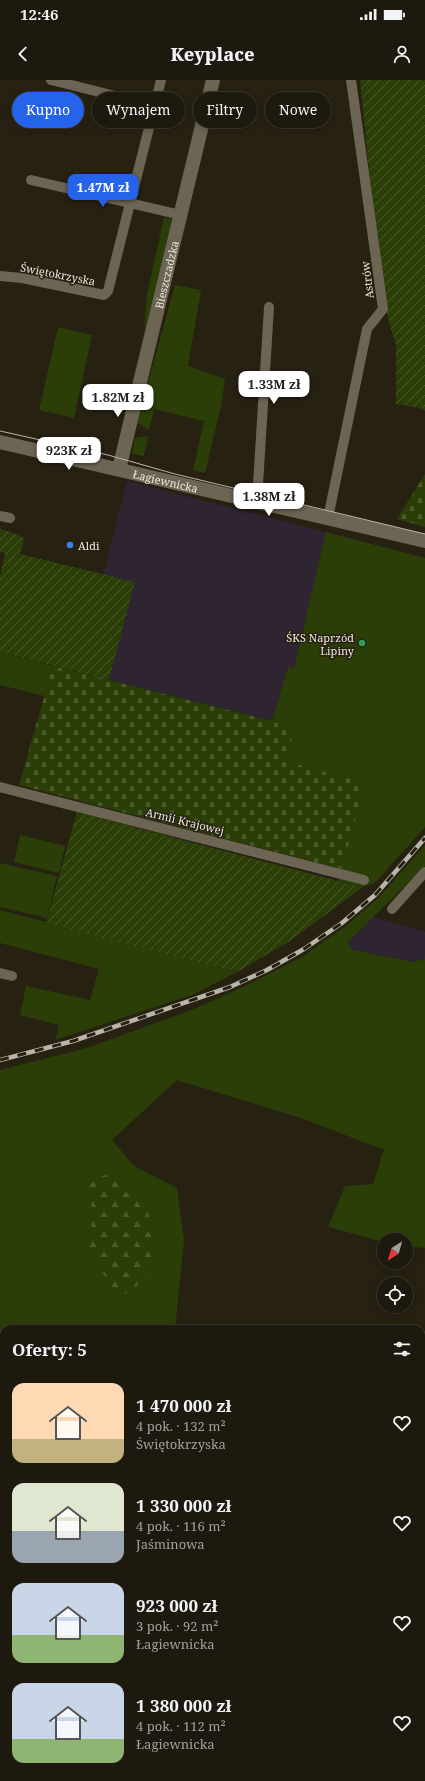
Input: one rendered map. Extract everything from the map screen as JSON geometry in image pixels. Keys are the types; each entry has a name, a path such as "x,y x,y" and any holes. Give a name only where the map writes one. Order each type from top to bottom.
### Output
{"street":[{"path":"51,80 99,92"},
{"name":"Świętokrzyska","path":"158,92 161,80"},
{"name":"Bieszczadzka","path":"119,469 213,80"},
{"name":"Astrów","path":"328,518 367,329 383,309 351,80"},
{"name":"Świętokrzyska","path":"0,276 22,278 104,295 110,286 150,128"},
{"path":"31,180 181,215"},
{"path":"257,501 269,307"},
{"name":"Łagiewnicka","path":"0,442 425,541"},
{"name":"Armii Krajowej","path":"0,787 364,880"},
{"path":"392,910 425,872"},
{"path":"0,973 12,976"}],"shaded area":[{"path":"127,481 326,532 294,668 288,667 272,721 109,680 135,582 103,575"},
{"path":"373,917 425,932 425,959 414,962 352,950 347,943"}],"green space":[{"path":"360,80 425,80 425,411 420,408 396,404 396,343 391,330 381,289"},
{"path":"164,217 171,219 171,223 148,319 146,326 144,326 147,295"},
{"path":"175,285 201,290 188,366 225,379 221,406 205,473 193,470 204,421 154,409 149,430 137,423"},
{"path":"58,327 92,335 74,418 39,410"},
{"path":"148,436 144,456 132,454 135,438"},
{"path":"425,474 425,527 397,519"},
{"path":"0,529 24,538 20,554 135,582 109,680 0,652 0,577 5,553 0,552"},
{"name":"ŚKS Naprzód Lipiny","path":"326,532 425,558 425,827 375,883 363,887 338,881 365,783 285,761 294,730 272,721 288,667 294,668"},
{"path":"0,652 53,666 44,696 0,685"},
{"path":"53,666 272,721 294,730 286,761 365,783 342,869 19,785"},
{"path":"77,812 363,887 290,941 237,972 46,923"},
{"path":"20,835 65,846 59,873 14,862"},
{"path":"425,845 425,866 347,943 353,950 414,962 425,959 425,1248 413,1247 413,1233 377,1233 377,1240 328,1227 345,1186 373,1184 384,1149 304,1119 177,1080 112,1140 134,1166 177,1188 184,1241 175,1325 0,1325 0,1070 87,1048 194,1009 245,986 302,957 346,926 380,896"},
{"path":"0,863 57,876 47,918 0,907"},
{"path":"0,910 237,972 192,995 55,1040 59,1025 20,1015 26,986 90,1000 99,969 0,943"},
{"path":"109,1173 144,1194 155,1242 154,1268 142,1277 133,1292 118,1295 89,1253 93,1209 81,1187"}],"tram line":[{"path":"0,431 108,455 175,474 425,534"}],"railway":[{"path":"0,1060 73,1041 230,987 267,970 304,949 342,923 375,895 425,838"}],"place":[{"name":"Aldi","path":"70,545"},
{"name":"ŚKS Naprzód Lipiny","path":"362,643"}]}
